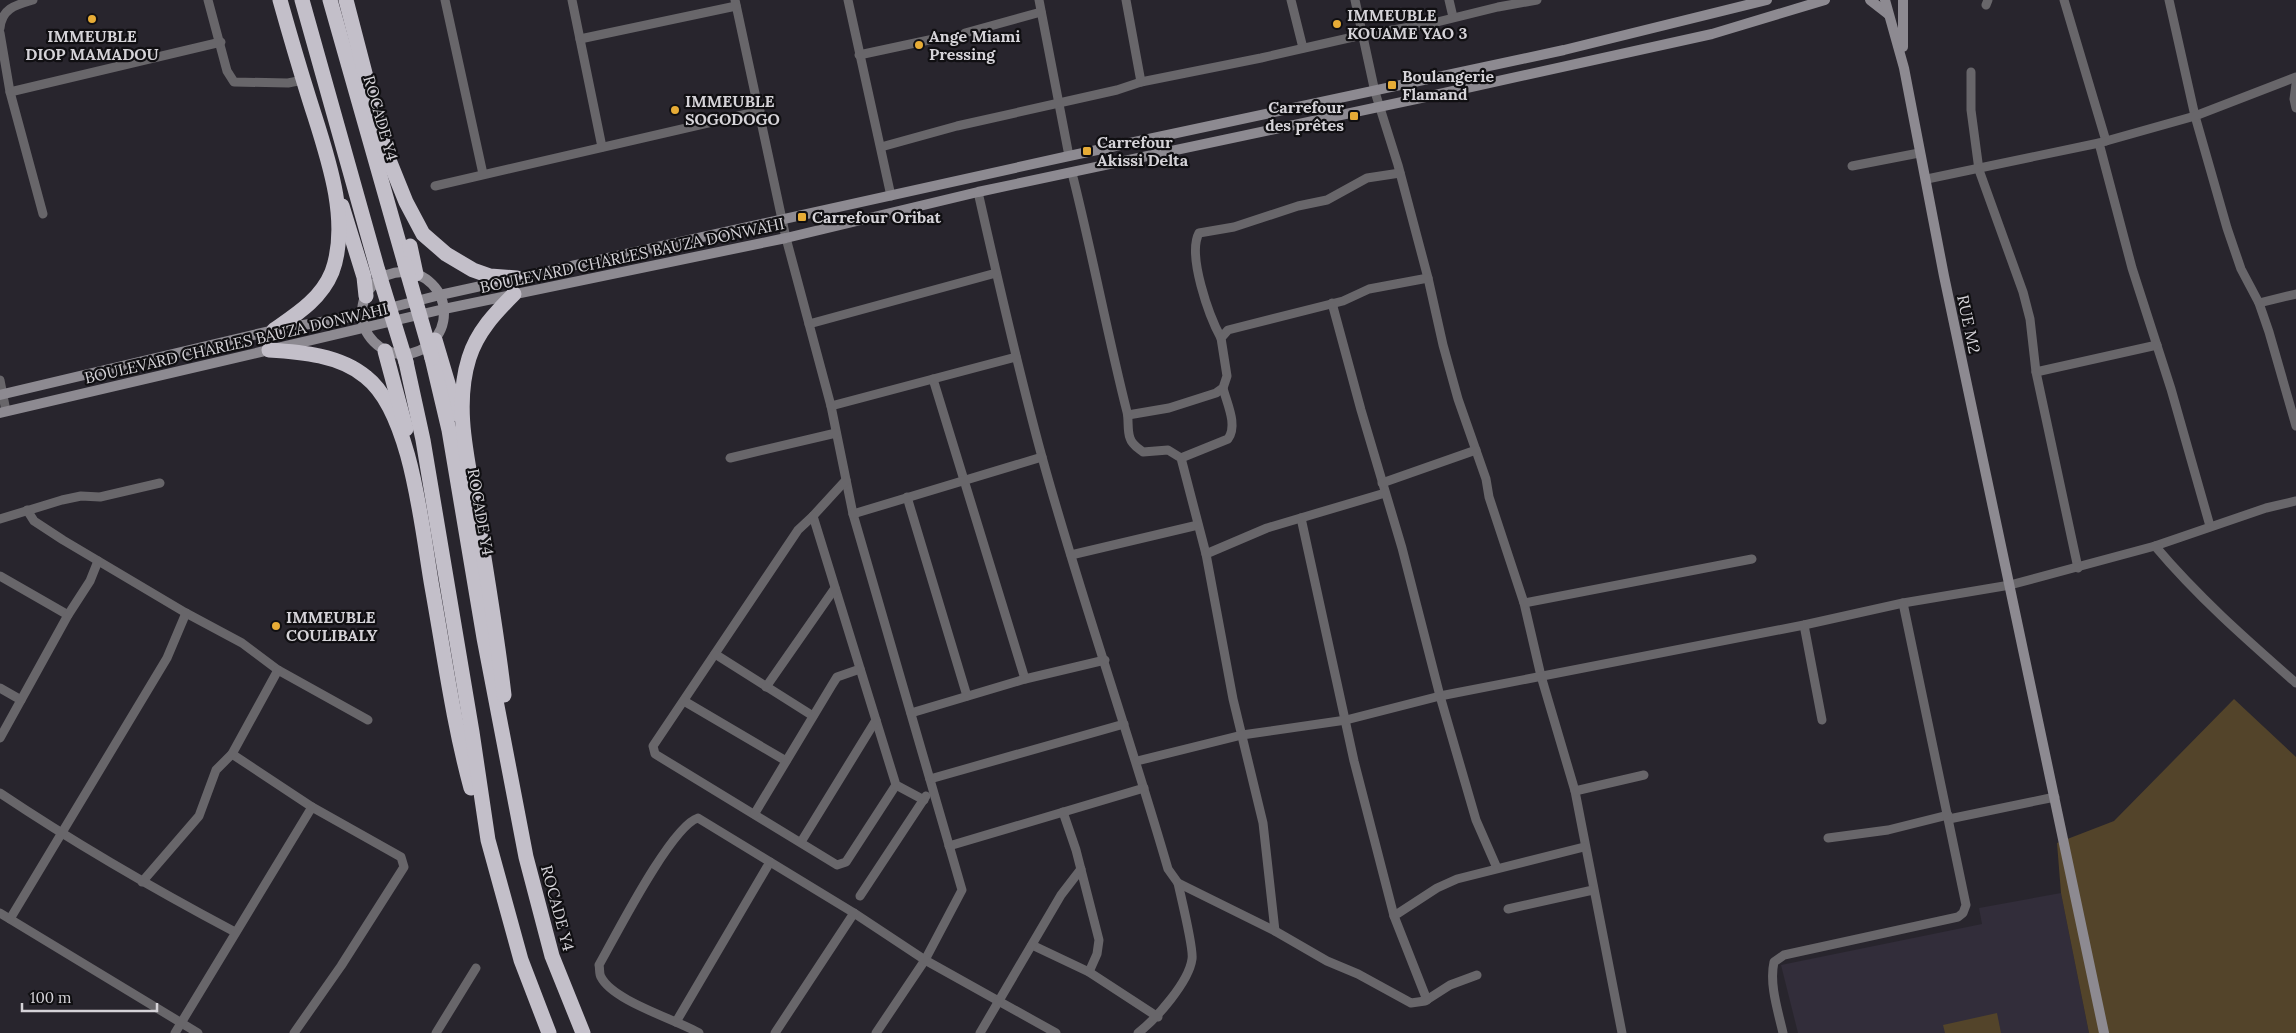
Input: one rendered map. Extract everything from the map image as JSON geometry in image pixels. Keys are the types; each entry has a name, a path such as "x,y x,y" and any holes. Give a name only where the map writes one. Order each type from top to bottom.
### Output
{"highway":[{"path":"280,0 364,277 366,296"},
{"path":"302,0 378,271 406,362 424,440 488,840"},
{"name":"ROCADE Y4","path":"330,0 410,269 432,358 449,430 484,638 526,857 552,956 583,1033"},
{"path":"346,0 385,150 410,269"},
{"path":"385,150 406,202 423,234 446,254 473,270 490,276 518,278"},
{"path":"274,330 308,306 331,274 338,252 333,178"},
{"path":"464,444 463,381 469,357 484,327 494,313 514,294"},
{"path":"435,340 448,380 464,444 499,654 516,804"},
{"path":"269,350 301,352 320,356 344,364 366,376 383,395 396,422 413,475"},
{"path":"385,351 406,429 459,734 470,786 488,840 521,960 550,1033"}],"main road":[{"name":"BOULEVARD CHARLES BAUZA DONWAHI","path":"2,395 274,330 362,315 440,295 1069,156 1564,50 1730,4 1767,0"},
{"name":"BOULEVARD CHARLES BAUZA DONWAHI","path":"3,412 444,309 786,238 978,192 1712,34 1825,0"},
{"path":"1870,0 1888,14"},
{"name":"RUE M2","path":"1885,0 1904,68 1919,152 1927,179 1950,306 2104,1033"},
{"name":"RUE M2","path":"1903,0 1904,68"},
{"path":"410,269 434,286 440,295 444,309 440,330 435,340 424,349 412,354 398,354 385,351 377,345 365,328 362,315 366,296 372,286 382,278 410,269"}],"street":[{"path":"0,28 1,17 11,7 33,0"},
{"path":"208,0 221,42 227,71 234,82 288,82 303,80"},
{"path":"445,0 484,174"},
{"path":"572,0 602,147"},
{"path":"848,0 891,196"},
{"path":"1039,0 1069,156"},
{"path":"1128,0 1141,82"},
{"path":"1291,0 1303,48"},
{"path":"1355,0 1375,92 1400,173 1428,278 1443,346 1524,603 1541,676 1575,791 1584,847 1622,1033"},
{"path":"1449,0 1453,17"},
{"path":"881,147 957,126 1060,103 1141,82 1362,35 1429,24 1453,17 1537,0"},
{"path":"2064,0 2103,142 2132,268 2157,345 2210,526"},
{"path":"2171,1 2194,116 2236,252 2259,303 2292,394 2296,426"},
{"path":"580,39 735,3 784,220 786,238 831,406 853,514 962,890 925,960 876,1033"},
{"path":"965,33 1041,12"},
{"path":"0,33 4,81 10,92 42,214"},
{"path":"860,55 943,37"},
{"path":"10,92 221,42"},
{"path":"1971,72 1971,110 1980,170 2023,292 2030,318 2036,372 2078,568"},
{"path":"1927,179 1980,170 2103,142 2194,116 2296,77"},
{"path":"2296,84 2294,99 2296,108"},
{"path":"435,186 760,111"},
{"path":"1852,166 1919,152"},
{"path":"1072,173 1090,242 1104,320 1128,415 1130,438 1136,447 1143,452 1168,450 1181,458 1206,554 1242,735 1263,823 1275,931"},
{"path":"1181,458 1228,439 1233,433 1233,424 1223,388 1227,376 1221,338 1212,321 1200,278 1195,241 1199,233 1234,228 1298,206 1327,200 1368,178 1400,173"},
{"path":"978,192 1016,357 1042,457 1168,869 1178,884 1192,959 1182,980 1158,1017 1138,1033"},
{"path":"809,324 996,273"},
{"path":"1221,338 1228,330 1343,301 1369,289 1428,278"},
{"path":"2259,303 2296,294"},
{"path":"1332,303 1476,820 1497,868"},
{"path":"2036,372 2157,345"},
{"path":"831,406 1016,357"},
{"path":"933,379 1025,679"},
{"path":"0,380 3,412"},
{"path":"1128,415 1169,408 1216,393 1223,388"},
{"path":"730,458 836,433"},
{"path":"1382,483 1476,450"},
{"path":"853,514 1042,457"},
{"path":"846,480 798,530 653,746 655,754 755,813 837,865 846,862 896,785"},
{"path":"0,519 62,500 81,496 100,497 160,482"},
{"path":"1206,554 1267,528 1385,493"},
{"path":"907,497 967,696"},
{"path":"1136,761 1242,735 1346,720 1440,696 1804,625 1903,603 2010,585 2154,546 2210,526 2296,500"},
{"path":"27,510 34,521 98,561 186,613 242,643 278,670 368,720"},
{"path":"813,516 896,785 924,800"},
{"path":"1301,518 1354,761 1394,916 1427,1000"},
{"path":"1071,555 1198,525"},
{"path":"2154,546 2188,585 2296,683"},
{"path":"1524,603 1752,559"},
{"path":"0,738 68,615 90,581 98,561"},
{"path":"0,576 68,615"},
{"path":"766,687 835,588"},
{"path":"1783,1033 1772,972 1774,962 1784,955 1958,917 1963,913 1966,905 1903,603"},
{"path":"0,925 63,835 167,658 186,613"},
{"path":"1804,625 1822,720"},
{"path":"715,654 813,716"},
{"path":"911,713 1025,679 1105,660"},
{"path":"755,813 837,678 860,669"},
{"path":"142,882 199,816 216,770 232,754 278,670"},
{"path":"0,688 21,700"},
{"path":"684,701 786,761"},
{"path":"801,842 876,720"},
{"path":"931,783 1124,724"},
{"path":"232,754 312,807 401,857 404,867 341,966 294,1033"},
{"path":"1575,791 1644,775"},
{"path":"860,896 924,800 931,783"},
{"path":"949,846 1144,788"},
{"path":"0,793 63,835 142,882 236,932"},
{"path":"1828,838 1888,830 2055,797"},
{"path":"175,1033 312,807"},
{"path":"1063,812 1081,869 1098,940 1097,954 1088,972"},
{"path":"699,1033 640,1006 608,986 600,976 599,965 631,906 677,834 690,820 698,818 854,913 925,960 1056,1033"},
{"path":"1394,916 1437,888 1457,879 1584,847"},
{"path":"676,1022 770,862"},
{"path":"980,1033 1061,895 1081,869"},
{"path":"1178,884 1275,931 1327,961 1358,974 1410,1003 1427,1000 1450,985 1477,974"},
{"path":"1508,910 1593,890"},
{"path":"775,1033 854,913"},
{"path":"5,916 198,1033"},
{"path":"1032,945 1088,972 1158,1017"},
{"path":"436,1033 476,968"}],"shaded area":[{"path":"2234,699 2296,757 2296,1033 2089,1033 2061,893 2057,843 2114,821"},
{"path":"2061,893 2089,1033 1798,1033 1781,965 1982,924 1979,908"},
{"path":"1997,1013 2001,1033 1945,1033 1943,1025"}],"place":[{"name":"IMMEUBLE DIOP MAMADOU","path":"92,19"},
{"name":"IMMEUBLE KOUAME YAO 3","path":"1337,24"},
{"name":"Ange Miami Pressing","path":"919,45"},
{"name":"Boulangerie Flamand","path":"1392,85"},
{"name":"IMMEUBLE SOGODOGO","path":"675,110"},
{"name":"Carrefour des prêtes","path":"1354,116"},
{"name":"Carrefour Akissi Delta","path":"1087,151"},
{"name":"Carrefour Oribat","path":"802,217"},
{"name":"IMMEUBLE COULIBALY","path":"276,626"}]}
